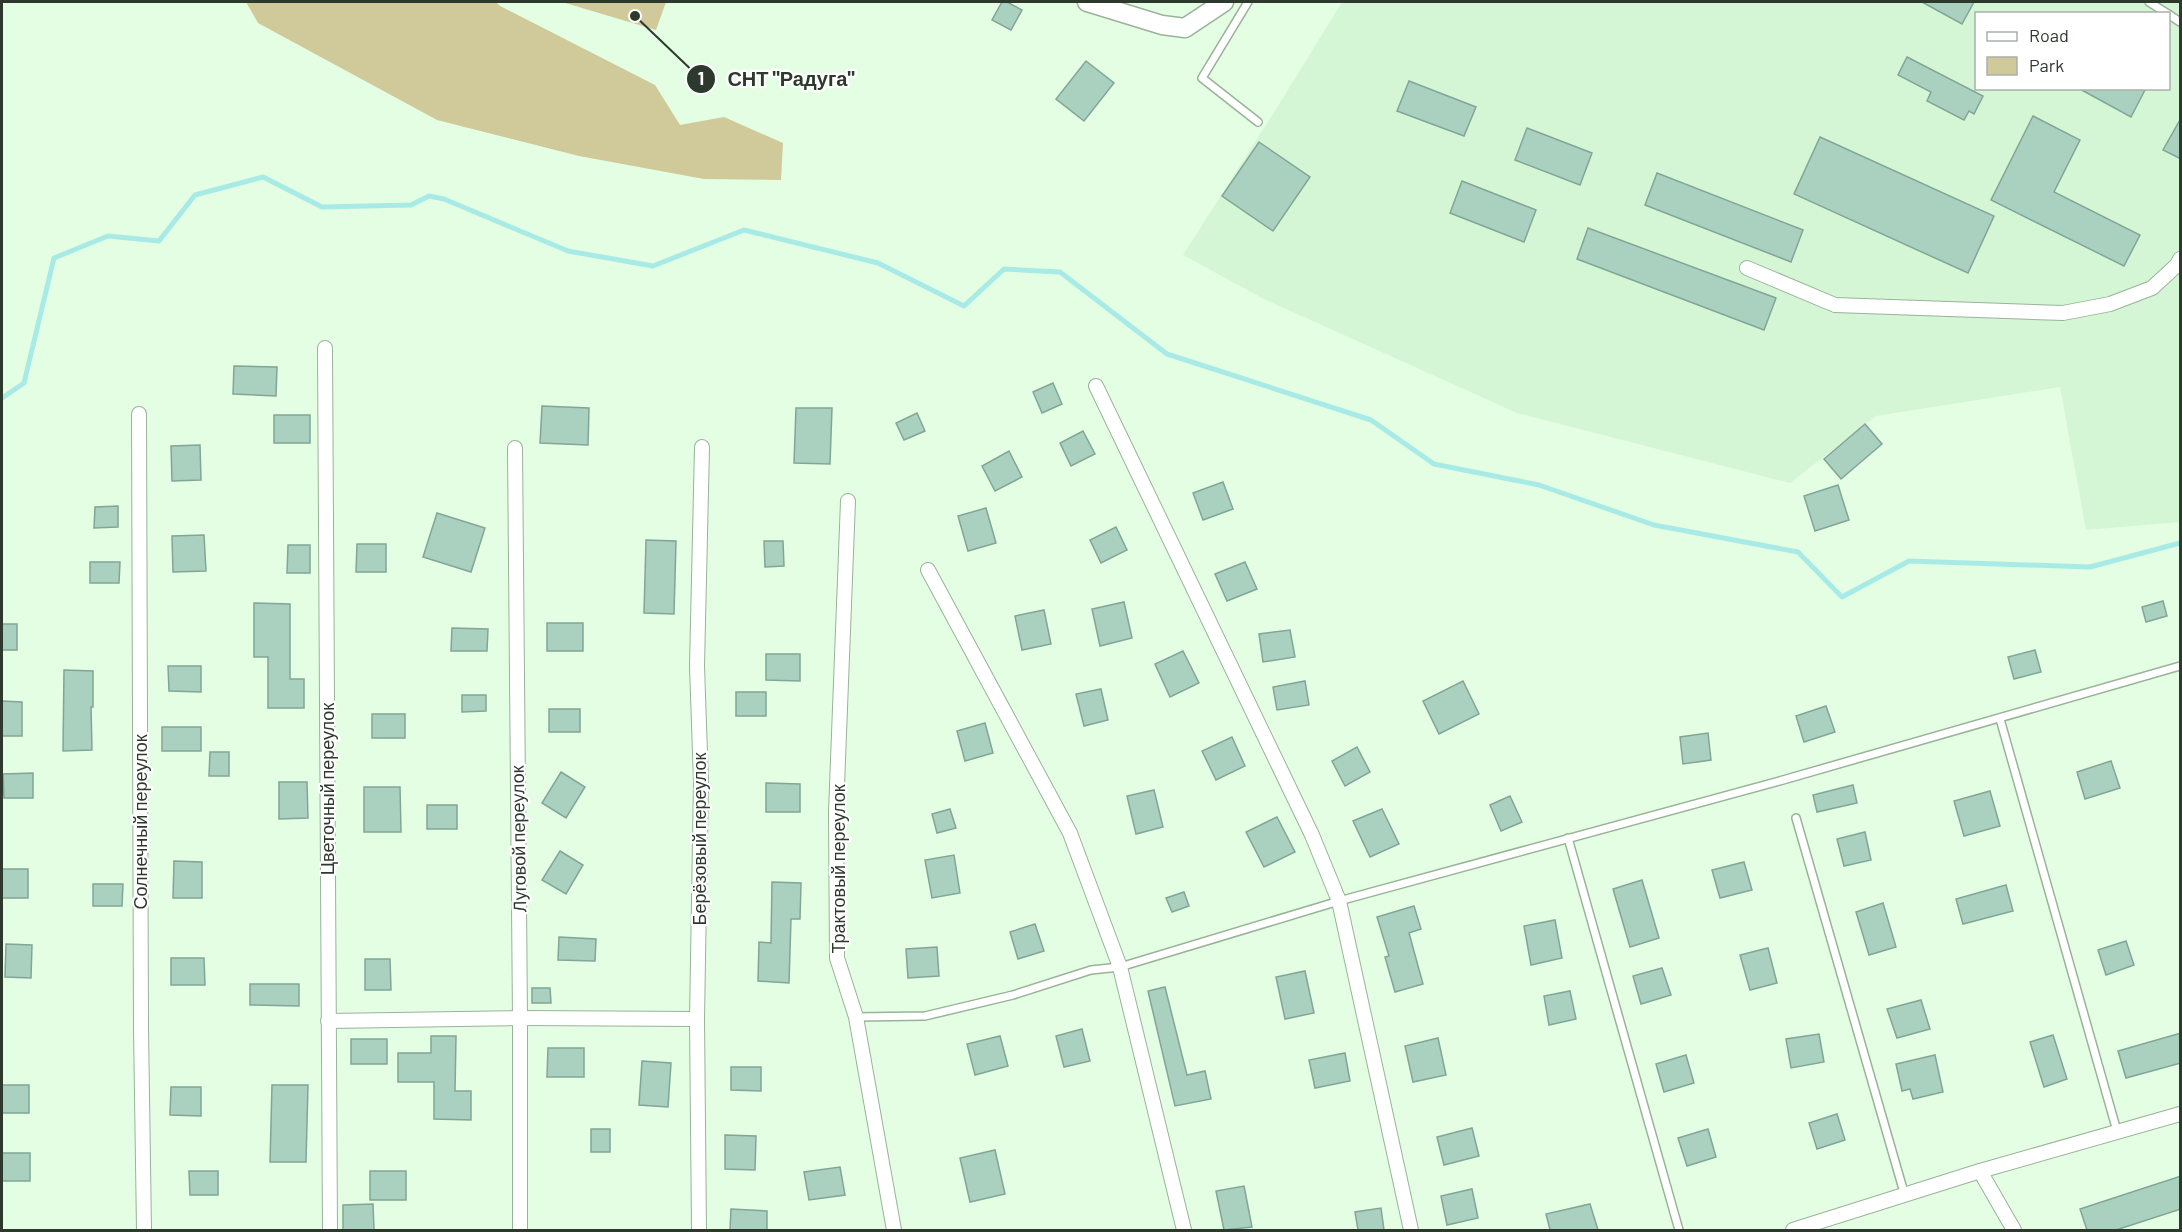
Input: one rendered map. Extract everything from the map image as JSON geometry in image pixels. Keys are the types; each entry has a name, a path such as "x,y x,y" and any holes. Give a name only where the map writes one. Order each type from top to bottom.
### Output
{"street":[{"path":"1087,2 1162,25 1185,28 1224,2"},
{"path":"1747,268 1835,305 2063,313 2110,304 2152,288 2181,259"},
{"name":"Цветочный переулок","path":"324,348 330,1230"},
{"path":"1096,386 1312,835 1339,901 1411,1230"},
{"name":"Солнечный переулок","path":"139,414 144,1230"},
{"name":"Берёзовый переулок","path":"699,1230 697,1018 701,782 698,666 702,447"},
{"name":"Луговой переулок","path":"515,448 520,1230"},
{"name":"Трактовый переулок","path":"848,501 836,812 837,958 856,1017 894,1230"},
{"path":"928,570 1070,833 1120,967 1184,1230"},
{"path":"328,1022 520,1018 697,1018"},
{"path":"1793,1230 1980,1171 2181,1114"},
{"path":"1980,1171 2014,1230"}],"lane":[{"path":"1248,2 1202,78 1258,122"},
{"path":"2149,2 2165,12"},
{"path":"856,1017 925,1016 1013,995 1091,969 1120,967 1339,901 2000,719 2181,666"},
{"path":"2000,719 2117,1131"},
{"path":"1796,818 1905,1196"},
{"path":"1568,838 1679,1230"}],"shaded area":[{"path":"1342,2 2180,2 2180,522 2086,530 2060,387 1876,416 1790,483 1517,413 1264,299 1183,255"}],"green space":[{"path":"246,2 496,2 655,85 680,125 724,117 783,143 781,180 704,179 579,156 437,120 258,23"},
{"path":"562,2 666,2 656,30"}],"building":[{"path":"1002,2 1007,2 1022,10 1011,30 992,20"},
{"path":"1922,2 1974,2 1962,24"},
{"path":"1907,57 1983,96 1974,114 1969,111 1964,120 1927,101 1931,92 1898,75"},
{"path":"1086,61 1114,83 1084,121 1056,99"},
{"path":"1409,81 1476,107 1464,136 1397,111"},
{"path":"2082,90 2145,90 2131,117"},
{"path":"2033,116 2080,140 2054,192 2140,235 2124,266 1991,200"},
{"path":"2181,118 2181,159 2163,150"},
{"path":"1527,128 1592,153 1580,185 1515,160"},
{"path":"1820,137 1994,216 1968,273 1794,194"},
{"path":"1259,142 1310,177 1273,231 1222,196"},
{"path":"1657,173 1803,230 1791,262 1645,205"},
{"path":"1462,181 1536,210 1524,242 1450,213"},
{"path":"1588,228 1776,298 1764,330 1577,259"},
{"path":"234,366 277,367 276,396 233,394"},
{"path":"1053,383 1062,404 1042,413 1033,392"},
{"path":"542,406 589,408 588,445 540,443"},
{"path":"796,408 832,408 830,464 794,463"},
{"path":"917,413 925,431 904,440 896,423"},
{"path":"274,415 310,415 310,443 274,443"},
{"path":"1865,424 1882,444 1841,479 1824,459"},
{"path":"1083,431 1095,454 1071,466 1060,443"},
{"path":"200,445 201,480 172,481 171,446"},
{"path":"1009,451 1022,477 995,491 982,466"},
{"path":"1223,482 1233,509 1203,520 1193,493"},
{"path":"1838,485 1849,520 1815,531 1804,496"},
{"path":"118,506 118,527 94,528 95,507"},
{"path":"986,508 996,543 968,551 958,516"},
{"path":"437,513 485,528 471,572 423,557"},
{"path":"1116,527 1127,550 1101,563 1090,540"},
{"path":"204,535 206,571 173,572 172,536"},
{"path":"646,540 676,541 674,614 644,613"},
{"path":"764,541 783,541 784,566 765,567"},
{"path":"357,544 386,544 386,572 356,572"},
{"path":"288,545 310,545 310,573 287,573"},
{"path":"90,562 120,562 119,583 90,583"},
{"path":"1245,562 1257,589 1227,601 1215,574"},
{"path":"2163,601 2167,616 2146,622 2142,607"},
{"path":"1124,602 1132,638 1100,646 1092,609"},
{"path":"254,603 290,604 290,679 304,679 304,708 268,708 268,657 254,657"},
{"path":"1044,610 1051,644 1022,650 1015,616"},
{"path":"547,623 583,623 583,651 547,651"},
{"path":"2,624 17,624 17,650 2,650"},
{"path":"452,628 488,629 487,651 451,651"},
{"path":"1290,630 1295,657 1263,662 1259,634"},
{"path":"2035,650 2041,672 2014,679 2008,657"},
{"path":"1183,651 1199,683 1170,697 1155,664"},
{"path":"766,654 800,654 800,681 766,680"},
{"path":"168,666 201,666 201,692 169,691"},
{"path":"64,670 93,671 92,750 63,751"},
{"path":"1305,681 1309,705 1277,710 1273,687"},
{"path":"1463,681 1479,714 1439,734 1423,701"},
{"path":"1101,689 1108,720 1084,726 1076,694"},
{"path":"736,692 766,692 766,716 736,716"},
{"path":"462,695 486,695 486,711 462,712"},
{"path":"2,701 22,702 22,736 2,736"},
{"path":"1826,706 1835,732 1804,742 1796,716"},
{"path":"549,709 580,709 580,732 549,732"},
{"path":"372,714 405,714 405,738 372,738"},
{"path":"985,723 993,753 965,761 957,731"},
{"path":"162,727 201,727 201,751 162,751"},
{"path":"1708,733 1711,760 1683,764 1680,737"},
{"path":"1232,737 1245,766 1216,780 1202,751"},
{"path":"1357,747 1370,772 1345,786 1332,761"},
{"path":"210,752 229,752 229,776 209,776"},
{"path":"2111,761 2120,788 2085,799 2077,772"},
{"path":"561,772 585,787 566,818 542,803"},
{"path":"33,773 33,798 4,798 3,774"},
{"path":"279,782 307,782 308,818 279,819"},
{"path":"766,783 800,784 800,812 766,812"},
{"path":"1853,785 1857,803 1817,812 1813,795"},
{"path":"364,787 400,787 401,832 364,832"},
{"path":"1154,790 1163,827 1136,834 1127,796"},
{"path":"1990,791 2000,826 1964,836 1954,801"},
{"path":"1510,796 1522,822 1501,831 1490,805"},
{"path":"427,805 457,805 457,829 427,829"},
{"path":"950,809 956,828 937,833 932,814"},
{"path":"1382,809 1399,844 1370,857 1353,821"},
{"path":"1277,817 1295,852 1264,867 1246,832"},
{"path":"1865,832 1871,860 1844,866 1837,839"},
{"path":"560,851 583,865 566,894 542,880"},
{"path":"954,855 960,893 932,898 925,860"},
{"path":"174,861 202,862 202,898 173,898"},
{"path":"1744,862 1752,890 1720,898 1712,870"},
{"path":"2,869 28,869 28,898 2,898"},
{"path":"1642,880 1659,938 1630,947 1613,889"},
{"path":"772,882 801,883 800,919 791,919 789,983 758,981 759,942 771,943"},
{"path":"93,884 123,884 122,906 93,906"},
{"path":"2006,885 2013,911 1963,924 1956,899"},
{"path":"1184,892 1189,906 1172,912 1166,898"},
{"path":"1883,903 1896,947 1869,955 1856,912"},
{"path":"1414,906 1421,929 1409,933 1423,984 1395,992 1385,957 1389,956 1377,917"},
{"path":"1555,920 1562,958 1531,965 1524,926"},
{"path":"1035,924 1044,951 1018,959 1010,932"},
{"path":"559,937 596,939 595,961 558,960"},
{"path":"2126,941 2134,965 2106,975 2098,950"},
{"path":"6,944 32,945 31,978 5,977"},
{"path":"937,947 939,976 908,978 906,949"},
{"path":"1768,948 1777,983 1750,990 1740,955"},
{"path":"171,958 204,958 205,985 171,985"},
{"path":"365,959 390,959 391,990 365,990"},
{"path":"1662,968 1671,995 1641,1004 1633,976"},
{"path":"1305,971 1314,1013 1285,1019 1276,977"},
{"path":"250,984 299,984 299,1006 250,1005"},
{"path":"1165,987 1187,1075 1205,1071 1211,1099 1175,1106 1148,991"},
{"path":"532,988 550,988 551,1003 532,1003"},
{"path":"1570,991 1576,1019 1549,1025 1544,996"},
{"path":"1921,1000 1930,1029 1897,1038 1887,1009"},
{"path":"1082,1029 1090,1061 1064,1067 1056,1036"},
{"path":"2181,1033 2181,1063 2126,1078 2118,1051"},
{"path":"1819,1034 1824,1062 1791,1068 1786,1039"},
{"path":"2053,1035 2067,1079 2044,1087 2030,1042"},
{"path":"431,1036 456,1036 455,1091 471,1091 471,1120 434,1119 434,1082 398,1082 398,1053 431,1053"},
{"path":"1000,1036 1008,1066 975,1075 967,1044"},
{"path":"1438,1038 1446,1075 1413,1082 1405,1046"},
{"path":"351,1039 387,1039 387,1064 351,1064"},
{"path":"548,1048 584,1048 584,1077 547,1077"},
{"path":"1345,1053 1350,1081 1315,1088 1309,1060"},
{"path":"1686,1055 1694,1083 1664,1092 1656,1064"},
{"path":"1935,1055 1943,1092 1913,1099 1910,1089 1902,1091 1896,1064"},
{"path":"642,1061 671,1063 668,1107 639,1105"},
{"path":"731,1067 761,1067 761,1091 731,1090"},
{"path":"2,1085 29,1085 29,1113 2,1113"},
{"path":"272,1085 308,1085 306,1162 270,1162"},
{"path":"171,1087 201,1087 201,1116 170,1115"},
{"path":"1837,1114 1845,1140 1817,1149 1809,1123"},
{"path":"1472,1128 1479,1156 1444,1165 1437,1137"},
{"path":"591,1129 610,1129 610,1152 591,1152"},
{"path":"1708,1129 1716,1157 1687,1166 1678,1138"},
{"path":"725,1135 756,1136 755,1170 725,1169"},
{"path":"995,1150 1005,1194 970,1202 960,1158"},
{"path":"2,1153 30,1153 30,1181 2,1181"},
{"path":"840,1167 845,1195 809,1200 804,1172"},
{"path":"189,1171 218,1171 218,1195 190,1195"},
{"path":"370,1171 406,1171 406,1200 370,1200"},
{"path":"2181,1176 2181,1209 2116,1230 2087,1230 2080,1209"},
{"path":"1244,1186 1252,1227 1224,1230 1216,1191"},
{"path":"1472,1189 1478,1218 1447,1225 1441,1196"},
{"path":"373,1204 374,1230 343,1230 343,1205"},
{"path":"1590,1204 1598,1230 1550,1230 1546,1214"},
{"path":"1381,1208 1384,1230 1358,1230 1355,1212"},
{"path":"731,1209 767,1211 767,1230 730,1230"}],"waterway":[{"path":"2,398 24,383 54,258 108,236 159,241 195,195 263,177 322,207 411,205 429,196 444,199 568,251 653,266 744,230 878,263 964,306 1004,269 1060,272 1167,354 1371,420 1434,464 1539,485 1654,525 1798,552 1842,597 1909,561 2090,567 2180,543"}],"place":[{"name":"СНТ \"Радуга\"","path":"635,16"}]}
